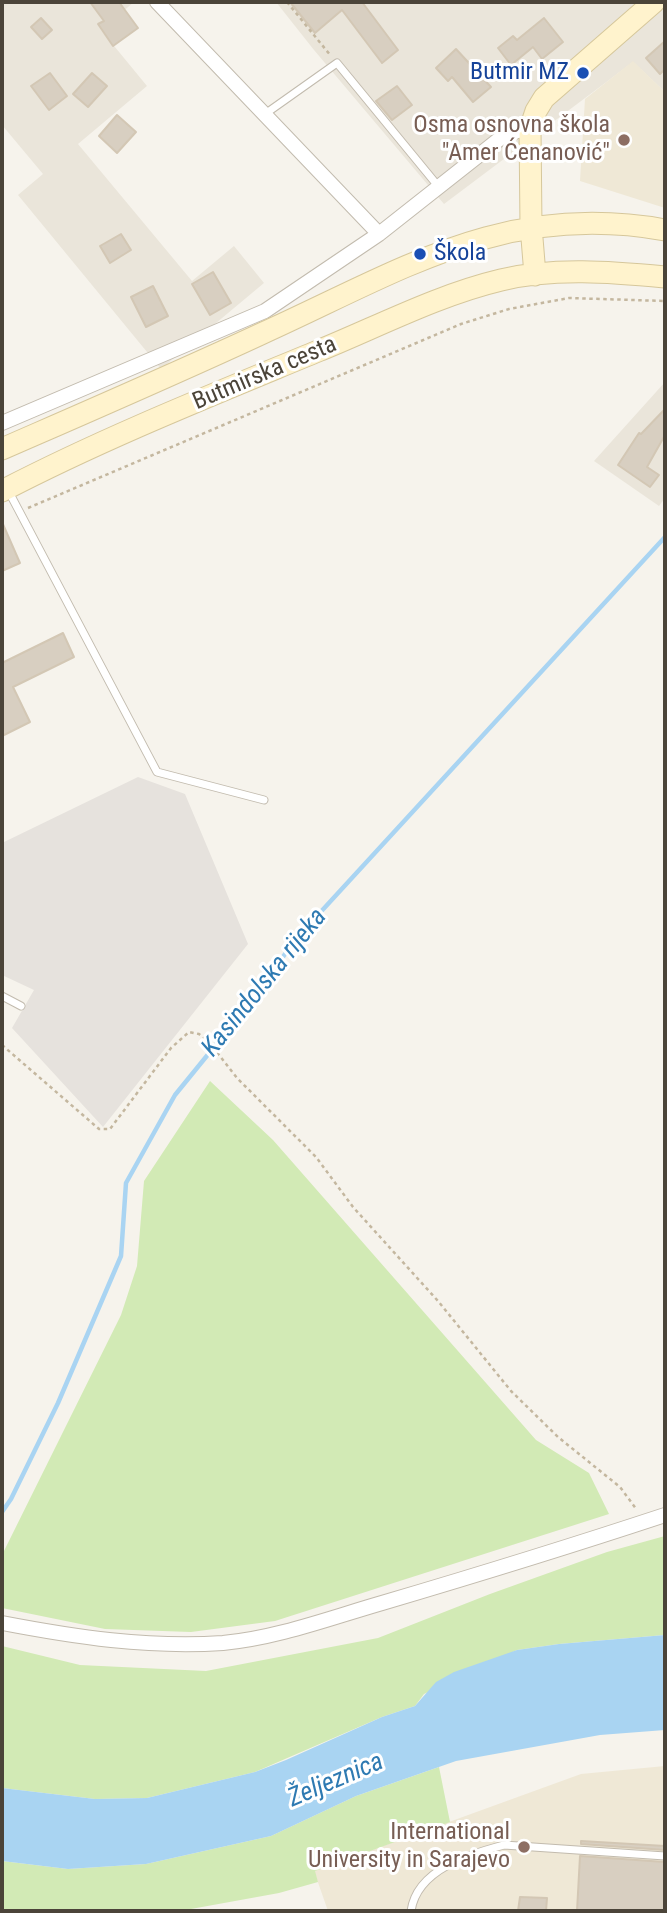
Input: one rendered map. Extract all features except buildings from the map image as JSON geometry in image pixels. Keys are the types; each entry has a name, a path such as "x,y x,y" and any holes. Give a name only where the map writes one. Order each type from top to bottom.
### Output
{"main road":[{"path":"535,275 531,226 530,129 536,111 544,98 654,2"},
{"name":"Butmirska cesta","path":"2,449 264,332 412,262 463,243 531,226 598,223 665,230"},
{"name":"Butmirska cesta","path":"4,490 119,436 425,307 501,280 535,275 608,272 665,277"}],"street":[{"path":"158,2 379,234"},
{"path":"2,423 265,311 379,234 502,137 530,129"},
{"path":"2,1623 92,1639 133,1643 178,1645 226,1642 280,1633 508,1566 665,1515"}],"lane":[{"path":"265,114 337,63 438,186"},
{"path":"4,490 157,772 264,800"},
{"path":"2,996 21,1006"},
{"path":"411,1911 412,1903 423,1885 448,1864 504,1845 665,1856"}],"path":[{"path":"286,2 337,63"},
{"path":"18,513 461,324 509,309 569,298 665,301"},
{"path":"2,1045 99,1129 105,1131 110,1129 171,1048 189,1032 199,1034 220,1054 237,1078 316,1157 354,1208 438,1301 510,1391 558,1437 620,1487 645,1522"}],"shaded area":[{"path":"2,2 134,2 101,30 147,86 78,144 192,281 234,246 264,283 161,369 18,195 43,174 2,125"},
{"path":"276,2 665,2 665,92 633,62 444,204"},
{"name":"Osma osnovna škola \"Amer Ćenanović\"","path":"633,61 665,92 665,208 580,181 585,99"},
{"path":"665,382 665,498 659,506 594,461"},
{"path":"138,777 185,794 248,944 103,1127 12,1028 34,990 2,975 2,843"},
{"name":"International University in Sarajevo","path":"665,1766 665,1911 328,1911 314,1871 581,1774"}],"green space":[{"path":"210,1081 273,1140 536,1440 589,1473 609,1514 275,1621 191,1632 105,1629 2,1608 2,1555 121,1315 137,1266 144,1181"},
{"path":"665,1536 665,1635 517,1650 424,1694 415,1706 382,1717 255,1772 147,1798 95,1799 2,1788 2,1646 80,1665 206,1671 378,1638 607,1552"},
{"path":"439,1767 450,1822 315,1871 318,1882 279,1893 180,1911 2,1911 2,1861 68,1869 146,1864 271,1836 356,1796"}],"water":[{"name":"Željeznica","path":"665,1635 665,1730 600,1735 456,1761 356,1796 271,1836 146,1864 68,1869 2,1861 2,1788 95,1799 147,1798 255,1772 286,1760 382,1717 415,1706 436,1682 454,1672 517,1650"}],"waterway":[{"name":"Kasindolska rijeka","path":"2,1512 58,1403 121,1256 126,1183 175,1095 258,993 294,941 665,537"}],"place":[{"name":"Butmir MZ","path":"583,73"},
{"name":"Osma osnovna škola \"Amer Ćenanović\"","path":"624,140"},
{"name":"Škola","path":"420,254"},
{"name":"International University in Sarajevo","path":"524,1847"}]}
